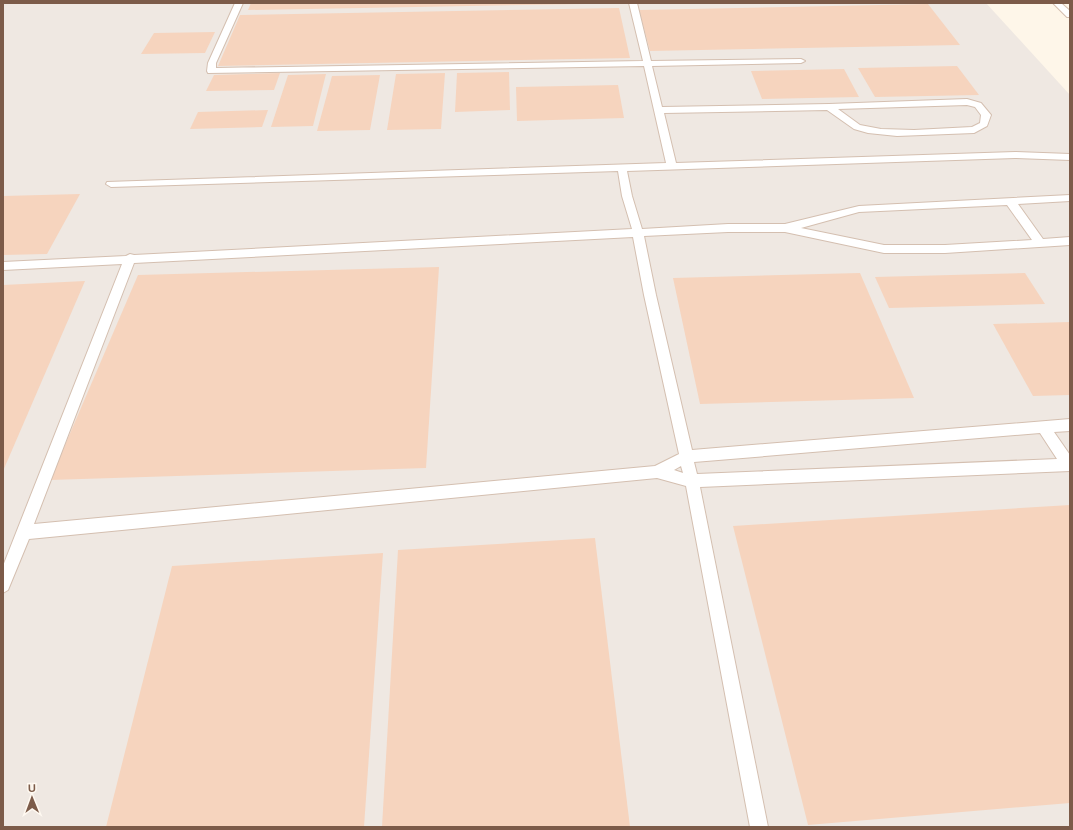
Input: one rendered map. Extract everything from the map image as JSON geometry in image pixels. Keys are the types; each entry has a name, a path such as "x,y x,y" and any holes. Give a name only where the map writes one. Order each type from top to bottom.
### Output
{"lane":[{"path":"239,3 212,64 211,71 801,60"},
{"path":"633,3 672,166"},
{"path":"1057,3 1070,15"},
{"path":"658,110 829,107 967,102 978,105 986,115 984,124 974,130 886,133 856,126 829,107"},
{"path":"111,184 1014,156 1070,157"},
{"path":"622,168 627,196 638,233 650,295 697,503 740,735 759,827"},
{"path":"785,228 859,210 1070,198"},
{"path":"1010,201 1040,243"},
{"path":"3,266 130,258 728,228 785,228 884,249 945,249 1070,241"},
{"path":"3,585 130,258"},
{"path":"657,472 686,457 1070,425"},
{"path":"1043,427 1069,465"},
{"path":"24,532 657,472 691,481 1069,465"}],"shaded area":[{"path":"3,3 986,3 1070,95 1070,827 3,827"}],"building":[{"path":"251,3 585,3 585,4 248,10"},
{"path":"928,4 960,45 650,51 639,10"},
{"path":"619,8 630,58 218,66 240,15"},
{"path":"215,32 205,53 141,54 154,33"},
{"path":"957,66 979,95 875,97 858,68"},
{"path":"844,69 859,97 762,99 751,71"},
{"path":"509,72 510,110 455,112 457,73"},
{"path":"280,73 274,90 206,91 214,75"},
{"path":"445,73 441,129 387,130 396,74"},
{"path":"326,74 313,126 271,127 288,75"},
{"path":"380,75 370,130 317,131 332,76"},
{"path":"618,85 624,118 517,121 516,87"},
{"path":"268,110 262,127 190,129 198,112"},
{"path":"80,194 47,254 3,255 3,196"},
{"path":"439,267 426,468 50,480 138,275"},
{"path":"860,273 914,398 700,404 673,278"},
{"path":"1025,273 1045,304 889,308 875,277"},
{"path":"85,281 3,471 3,285"},
{"path":"1070,322 1070,395 1033,396 993,324"},
{"path":"1070,505 1070,803 808,825 733,526"},
{"path":"595,538 630,827 382,827 398,550"},
{"path":"383,553 364,827 106,827 172,566"}]}
